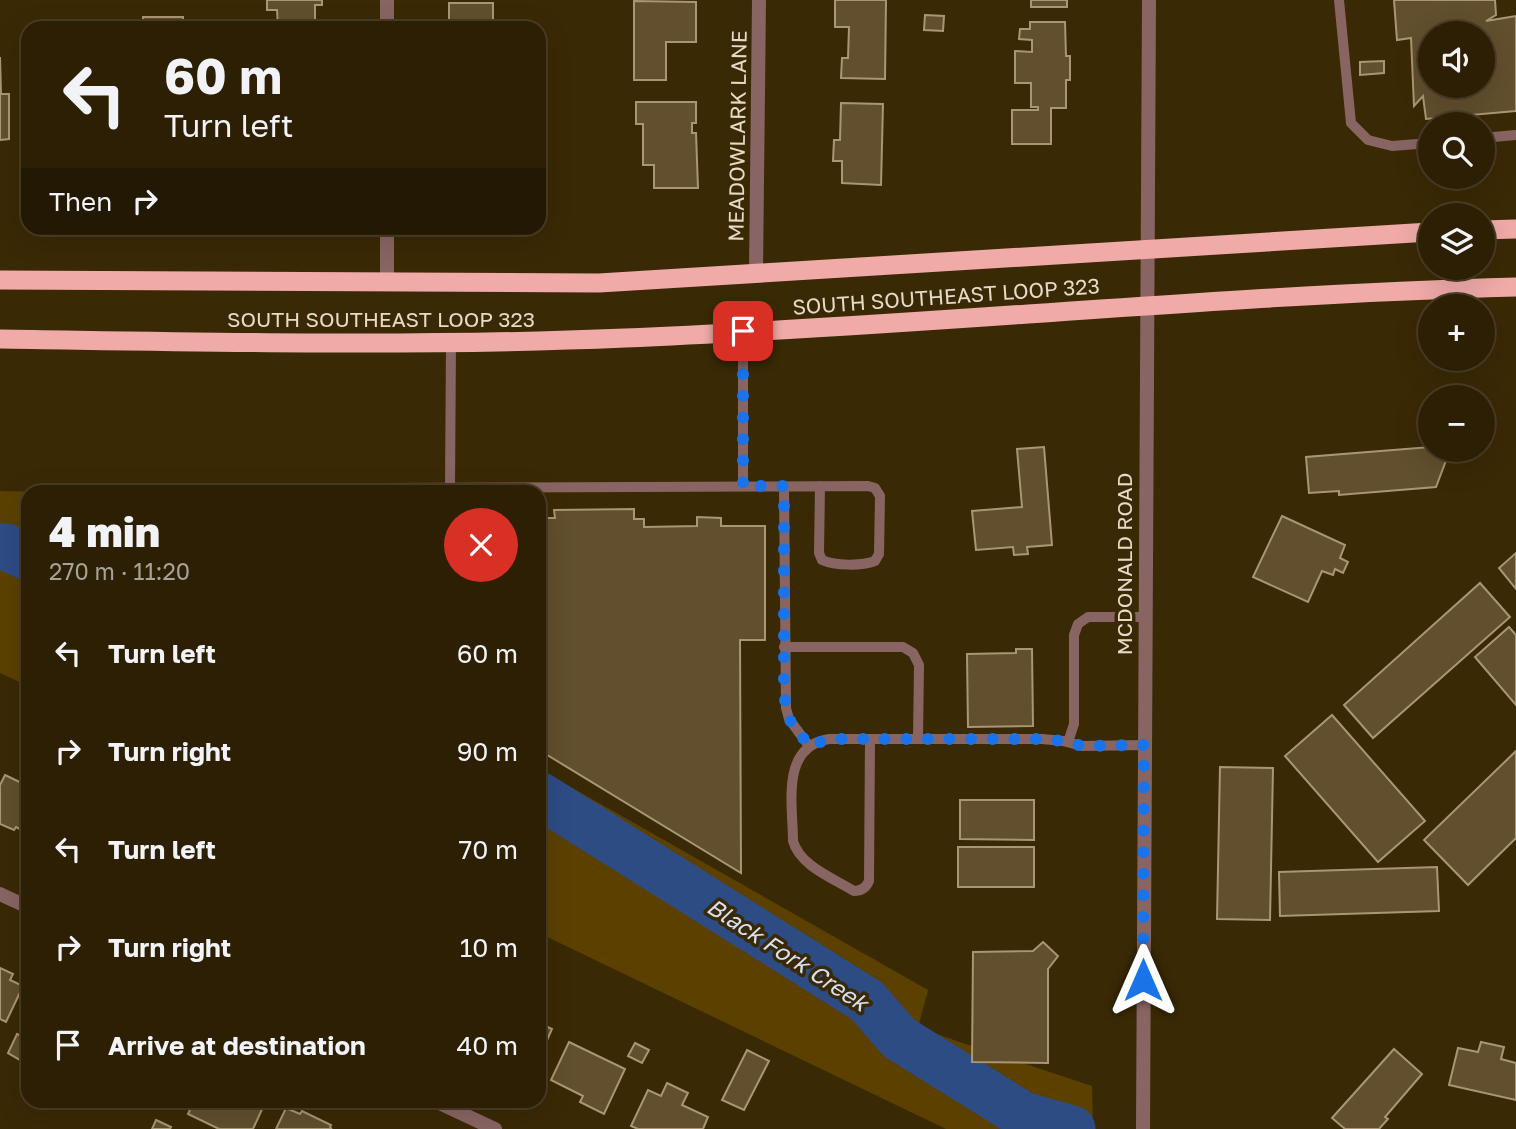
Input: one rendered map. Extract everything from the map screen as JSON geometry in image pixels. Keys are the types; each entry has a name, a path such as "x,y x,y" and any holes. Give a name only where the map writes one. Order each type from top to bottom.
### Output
{"highway":[{"path":"1495,230 1516,229"},
{"name":"SOUTH SOUTHEAST LOOP 323","path":"0,280 598,283 1418,233"},
{"name":"SOUTH SOUTHEAST LOOP 323","path":"0,339 384,344 627,338 1402,291 1516,287"}],"street":[{"path":"387,0 387,21"},
{"name":"MEADOWLARK LANE","path":"756,272 759,0"},
{"name":"MCDONALD ROAD","path":"1143,1129 1149,0"},
{"path":"387,235 387,283"},
{"path":"0,894 21,904"},
{"path":"450,1108 495,1129"}],"lane":[{"path":"1339,0 1351,123 1368,139 1392,146 1418,144"},
{"path":"1495,137 1516,135"},
{"path":"743,331 743,486"},
{"path":"450,485 451,343"},
{"path":"784,486 786,708 789,719 809,746"},
{"path":"546,487 820,486 875,488 880,496 878,554 875,561 829,563 822,560 819,553 820,486"},
{"path":"1068,742 1073,723 1074,635 1078,624 1088,617 1145,617"},
{"path":"784,647 903,647 913,653 919,665 918,739"},
{"path":"870,739 869,881 867,886 854,891 803,860 796,852 793,841 792,776 796,762 809,746 829,739 870,739 918,739 1042,739 1082,746 1144,745"}],"shaded area":[{"path":"0,491 21,491 21,683 0,673"},
{"path":"546,773 928,990 918,1028 1092,1086 1093,1129 946,1129 546,936"}],"building":[{"path":"267,0 322,0 322,5 315,5 315,21 278,21 277,10 267,10"},
{"path":"835,0 886,0 885,79 841,78 842,58 848,58 849,27 835,27"},
{"path":"1031,0 1067,0 1067,7 1031,7"},
{"path":"1394,0 1495,0 1496,15 1486,21 1418,21 1418,98 1421,98 1414,106 1411,38 1397,40"},
{"path":"634,1 696,2 696,42 666,42 666,80 634,80"},
{"path":"449,3 493,3 493,21 449,21"},
{"path":"925,15 944,16 943,31 924,30"},
{"path":"1516,16 1516,111 1425,112 1423,98 1495,98 1495,21 1486,21"},
{"path":"143,17 183,17 183,21 143,21"},
{"path":"1030,22 1065,22 1070,80 1066,80 1066,108 1051,108 1051,144 1012,144 1012,110 1038,110 1038,107 1031,107 1031,83 1015,83 1015,51 1032,52 1032,40 1019,39 1020,29 1030,29"},
{"path":"0,57 1,94 9,94 9,139 0,140"},
{"path":"1384,61 1384,73 1360,75 1360,62"},
{"path":"636,102 696,102 696,123 692,123 692,133 696,133 698,188 654,188 654,165 643,165 643,124 636,124"},
{"path":"841,103 883,104 881,185 842,183 842,161 833,161 834,140 840,140"},
{"path":"1044,447 1052,545 1027,547 1028,554 1014,555 1013,547 976,550 972,511 1022,507 1017,449"},
{"path":"1418,448 1418,462 1445,462 1436,487 1339,495 1339,491 1309,493 1306,457"},
{"path":"634,509 634,519 644,519 644,527 697,526 697,517 721,518 721,526 765,526 765,640 740,640 741,873 546,754 546,518 555,518 554,510"},
{"path":"1282,516 1345,545 1340,558 1348,562 1343,573 1335,569 1333,575 1322,571 1308,602 1253,577"},
{"path":"1516,553 1516,589 1499,568"},
{"path":"1480,583 1510,617 1373,738 1344,705"},
{"path":"1509,627 1516,635 1516,705 1475,657"},
{"path":"1016,649 1032,649 1033,726 968,727 967,654 1016,653"},
{"path":"1332,715 1425,821 1378,862 1285,756"},
{"path":"1516,751 1516,838 1468,885 1424,840"},
{"path":"1220,767 1273,768 1270,920 1217,919"},
{"path":"5,775 21,783 21,830 16,827 14,830 0,824 0,785"},
{"path":"960,800 1034,800 1034,840 960,839"},
{"path":"958,847 1034,847 1034,887 958,887"},
{"path":"1437,867 1439,911 1280,916 1279,872"},
{"path":"1043,942 1058,956 1048,969 1048,1063 972,1062 973,952 1033,951"},
{"path":"0,968 13,974 10,980 21,985 21,990 6,1022 0,1019"},
{"path":"546,1026 552,1029 546,1042"},
{"path":"17,1034 21,1036 20,1060 8,1053"},
{"path":"569,1042 625,1069 604,1114 580,1102 583,1096 551,1080"},
{"path":"1481,1042 1504,1047 1501,1059 1516,1063 1516,1100 1449,1085 1458,1048 1478,1052"},
{"path":"635,1043 649,1050 642,1063 628,1056"},
{"path":"1394,1049 1422,1074 1385,1117 1388,1119 1379,1129 1345,1129 1332,1118"},
{"path":"747,1050 769,1061 744,1110 722,1100"},
{"path":"667,1083 688,1093 682,1105 708,1117 703,1129 638,1129 631,1126 648,1090 661,1096"},
{"path":"191,1108 263,1108 253,1129 219,1129 188,1114"},
{"path":"286,1108 300,1114 302,1111 331,1125 332,1129 276,1129"},
{"path":"156,1120 171,1127 170,1129 152,1129"}],"waterway":[{"name":"Black Fork Creek","path":"0,547 21,554"},
{"name":"Black Fork Creek","path":"546,799 867,1001 899,1038 1023,1115 1072,1129"}],"route":[{"path":"743,331 743,486 784,486 784,695 789,719 809,746 829,739 1042,739 1082,746 1144,745 1143,980"}]}
